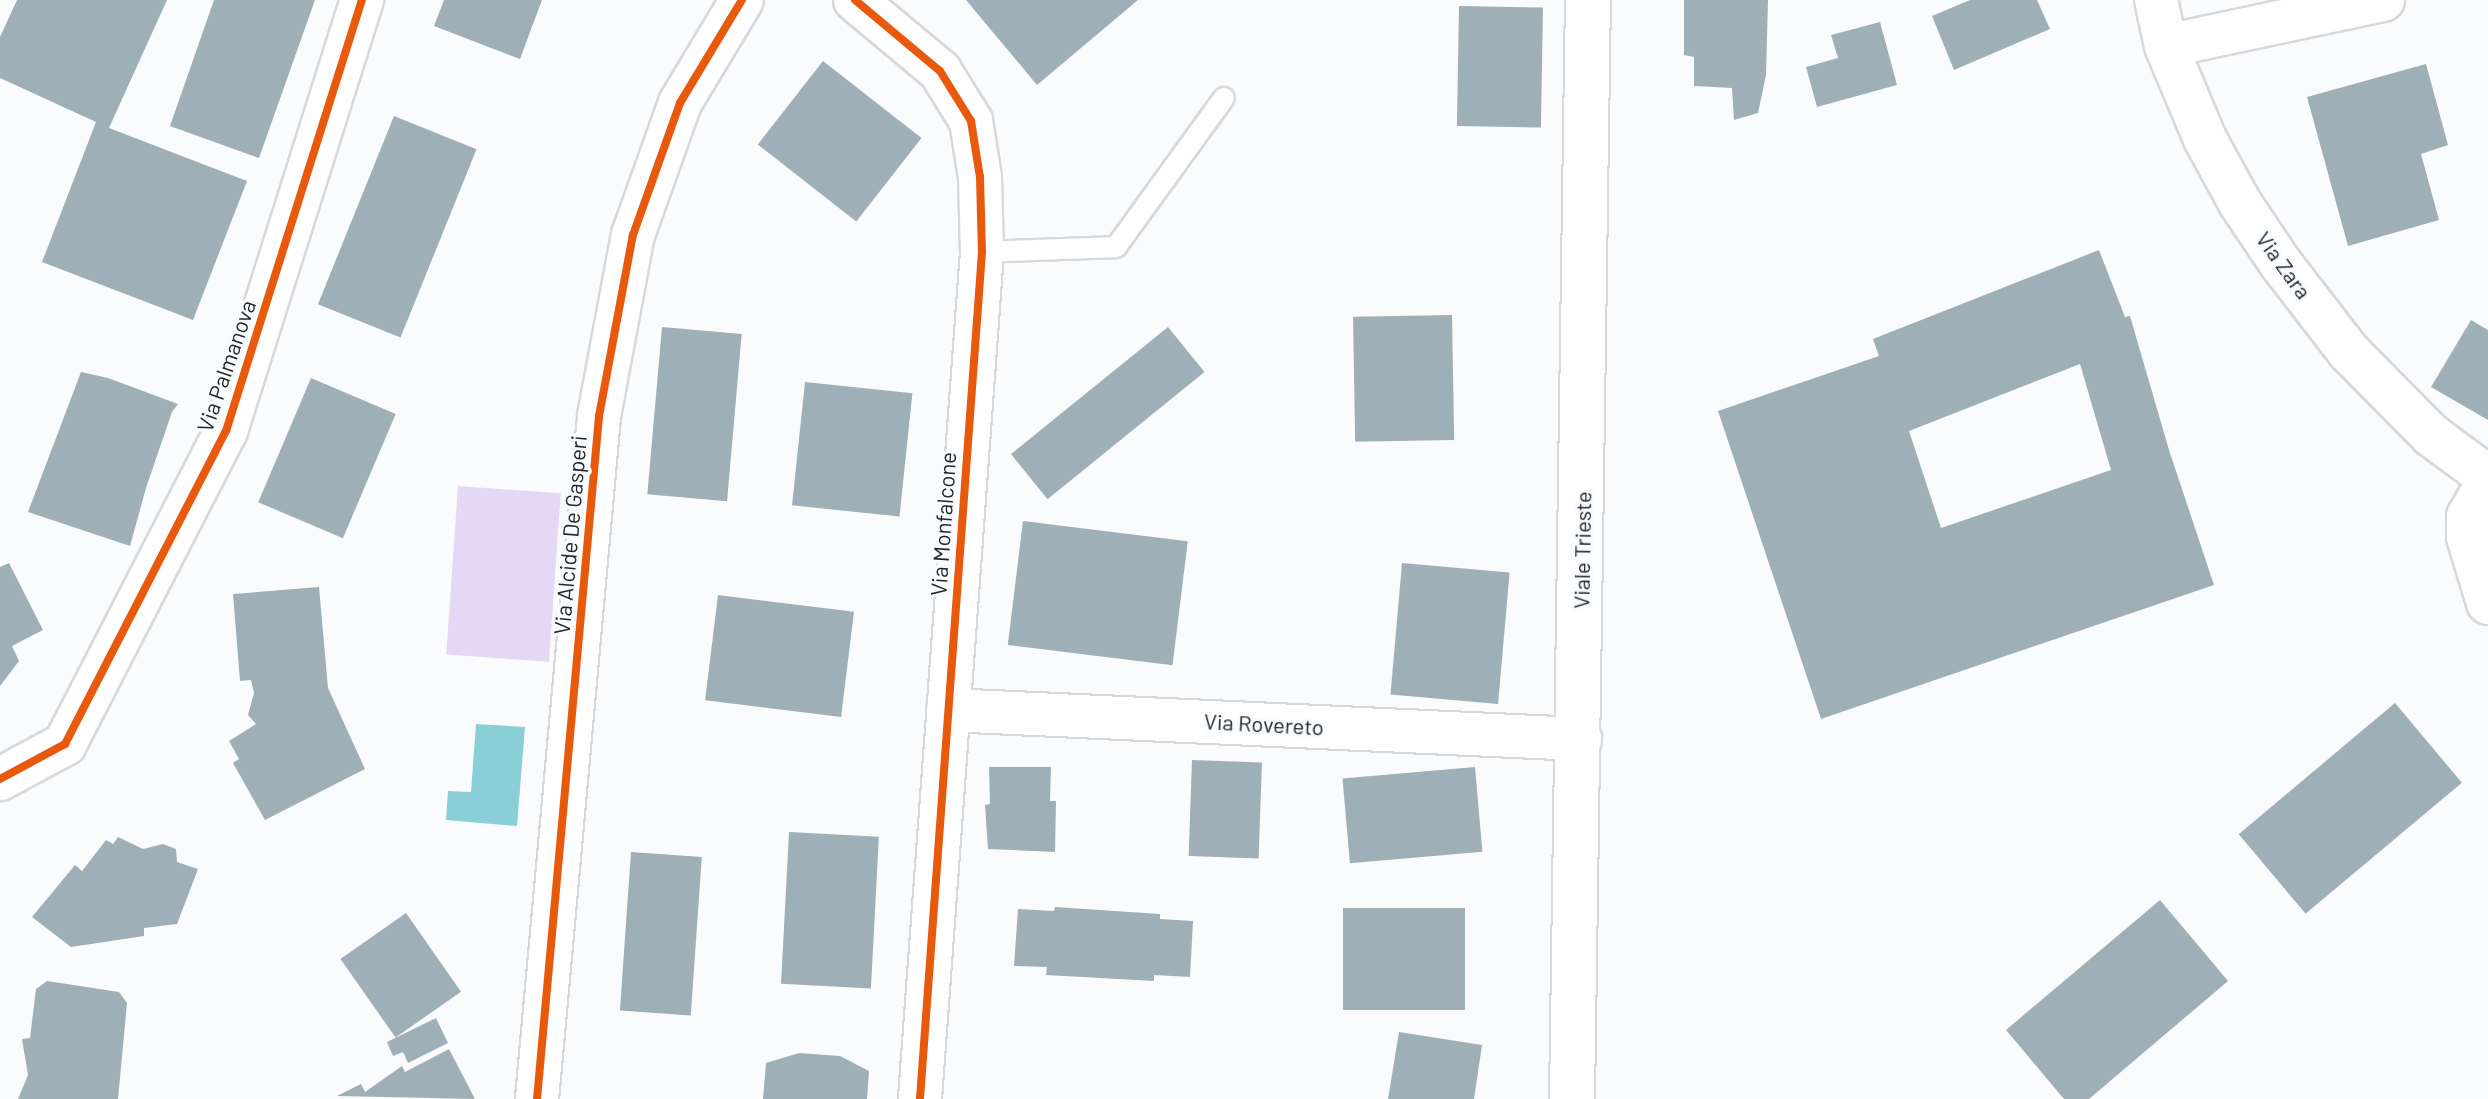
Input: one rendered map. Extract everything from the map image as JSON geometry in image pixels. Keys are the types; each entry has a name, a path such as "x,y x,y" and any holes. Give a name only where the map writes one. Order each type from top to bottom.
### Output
{"main road":[{"name":"Viale Trieste","path":"1572,1099 1580,739 1588,0"}],"street":[{"name":"Via Palmanova","path":"0,779 65,744 226,431 362,0"},
{"name":"Via Alcide De Gasperi","path":"537,1099 597,432 607,371 633,235 680,103 742,0"},
{"name":"Via Monfalcone","path":"855,0 940,71 971,121 980,177 982,252 920,1099"},
{"name":"Via Zara","path":"2156,0 2166,46 2205,139 2240,203 2281,264 2349,352 2431,435 2488,480"},
{"path":"2166,46 2383,0"},
{"path":"2488,480 2477,494 2468,516 2468,537 2488,603"},
{"name":"Via Rovereto","path":"948,710 1580,739"}],"lane":[{"path":"982,252 1116,247 1224,98"}],"shaded area":[{"path":"458,486 561,493 549,662 446,655"}],"water":[{"path":"476,724 525,727 517,826 446,820 448,791 471,792"}],"building":[{"path":"17,0 167,0 109,128 247,181 193,320 42,262 96,122 0,78 0,37"},
{"path":"214,0 315,0 259,158 170,126"},
{"path":"444,0 542,0 520,59 434,26"},
{"path":"966,0 1138,0 1037,85"},
{"path":"1684,0 1768,0 1766,75 1758,113 1734,120 1732,88 1694,86 1694,57 1684,55"},
{"path":"1970,0 2037,0 2050,29 1954,70 1932,16"},
{"path":"1459,6 1543,7 1541,127 1457,126"},
{"path":"1880,22 1897,85 1817,107 1806,67 1838,58 1831,35"},
{"path":"823,61 922,138 856,221 758,145"},
{"path":"2426,64 2448,145 2421,154 2439,220 2348,246 2307,97"},
{"path":"394,116 477,149 400,338 318,304"},
{"path":"2099,250 2125,317 2130,316 2169,450 2214,585 1821,719 1718,411 1879,356 1873,339","holes":["2080,364 2111,470 1941,528 1909,431"]},
{"path":"1452,315 1454,440 1355,442 1353,317"},
{"path":"2471,320 2488,330 2488,420 2431,387"},
{"path":"662,327 742,334 727,501 647,494"},
{"path":"1168,327 1205,372 1048,499 1011,454"},
{"path":"81,372 108,378 178,404 172,412 146,488 130,546 28,512"},
{"path":"311,378 396,414 343,538 258,502"},
{"path":"805,382 912,393 899,517 792,505"},
{"path":"1023,521 1188,541 1173,665 1008,645"},
{"path":"9,563 43,630 12,646 19,661 0,686 0,567"},
{"path":"1402,563 1510,572 1498,704 1390,694"},
{"path":"319,587 328,688 365,769 265,820 233,763 239,759 229,741 256,724 248,715 254,693 251,680 240,681 233,594"},
{"path":"718,595 854,612 841,717 705,700"},
{"path":"2395,703 2462,783 2306,914 2239,834"},
{"path":"1192,760 1262,762 1259,858 1189,856"},
{"path":"989,767 1051,767 1050,801 1056,801 1055,852 988,849 985,805 990,804"},
{"path":"1475,767 1482,852 1350,863 1343,779"},
{"path":"789,832 879,837 871,989 781,984"},
{"path":"118,837 143,849 163,844 176,849 177,862 198,869 177,924 144,928 144,936 71,947 32,917 75,865 82,871 106,840 113,844"},
{"path":"631,852 702,857 691,1016 620,1011"},
{"path":"2160,900 2228,981 2089,1099 2064,1099 2006,1030"},
{"path":"1055,907 1160,914 1160,919 1193,921 1190,977 1154,975 1154,981 1046,975 1047,967 1014,966 1018,909 1054,911"},
{"path":"1343,908 1465,908 1465,1010 1343,1010"},
{"path":"406,913 461,992 396,1038 340,959"},
{"path":"47,981 119,992 127,1003 118,1099 18,1099 28,1075 22,1039 30,1038 36,989"},
{"path":"436,1018 448,1043 408,1063 403,1052 393,1056 387,1042"},
{"path":"1399,1032 1482,1045 1474,1099 1388,1099"},
{"path":"449,1049 475,1099 337,1096 361,1084 365,1092 402,1066 405,1072"},
{"path":"799,1053 840,1056 869,1071 867,1099 763,1099 766,1063"}],"cycle path":[{"path":"0,779 65,744 226,431 362,0"},
{"path":"537,1099 599,416 633,235 680,103 742,0"},
{"path":"855,0 940,71 971,121 980,177 982,252 920,1099"}]}
